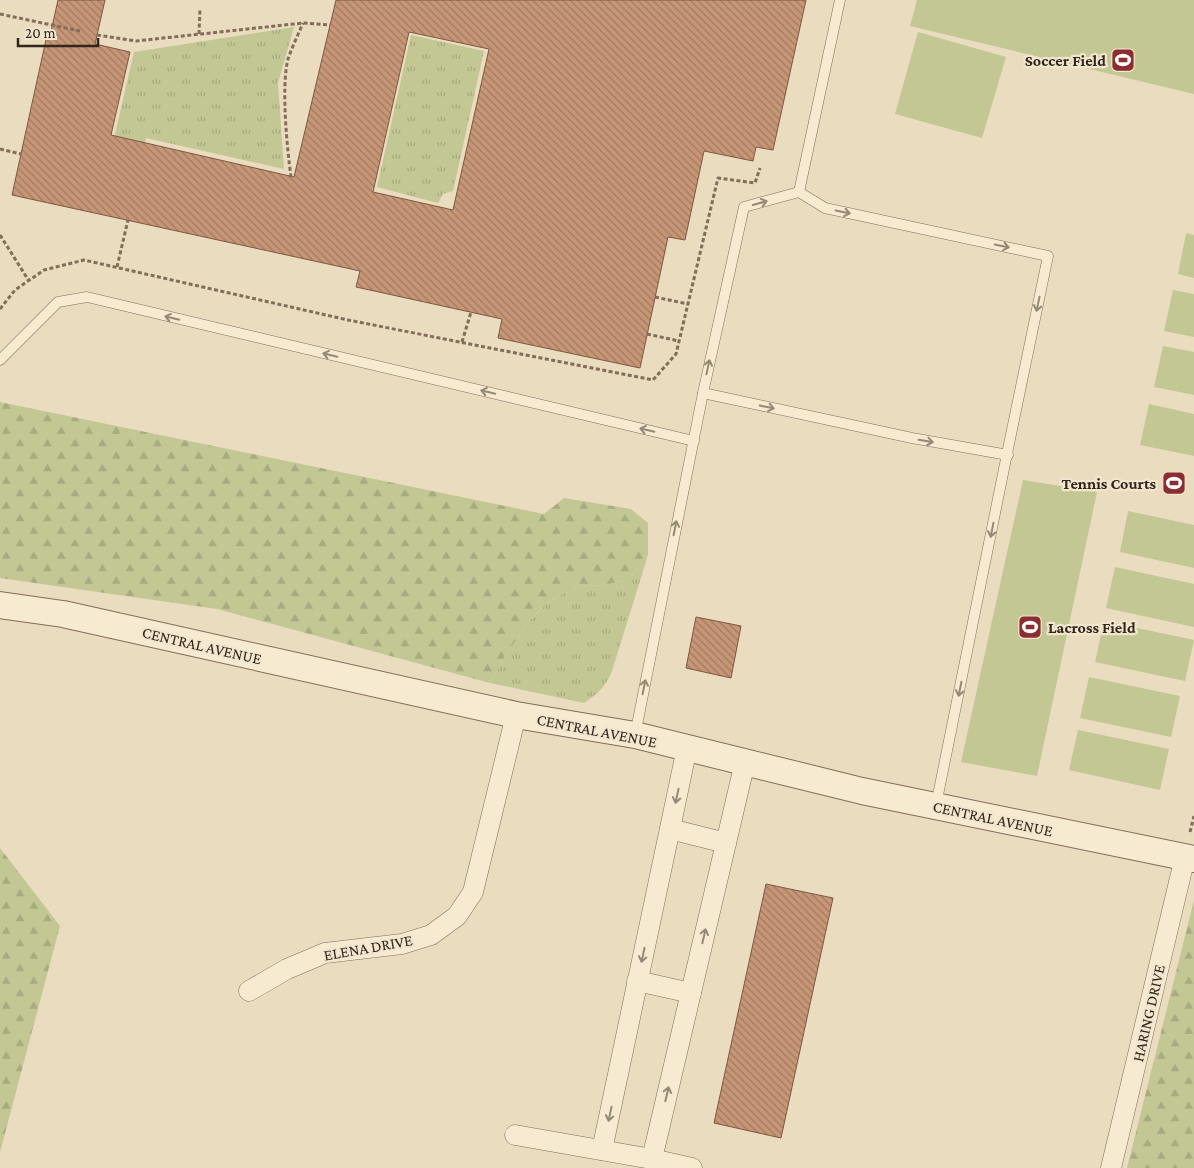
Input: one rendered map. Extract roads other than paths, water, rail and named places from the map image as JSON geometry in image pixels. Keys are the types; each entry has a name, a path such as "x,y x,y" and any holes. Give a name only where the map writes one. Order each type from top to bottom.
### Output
{"street":[{"name":"CENTRAL AVENUE","path":"0,605 63,614 516,715 634,735 862,791 1189,858"},
{"name":"ELENA DRIVE","path":"250,990 287,969 325,953 402,944 431,935 457,916 473,892 516,715"},
{"path":"602,1150 687,748"},
{"path":"652,1159 746,762"},
{"path":"670,829 726,843"},
{"name":"HARING DRIVE","path":"1110,1168 1189,858"},
{"path":"637,981 691,992"},
{"path":"515,1135 652,1159 692,1168"}],"lane":[{"path":"799,192 840,0"},
{"path":"634,735 680,500 744,208 799,192 825,208 1048,256 936,806"},
{"path":"0,360 58,302 86,297 694,441"},
{"path":"703,393 912,438 1008,455"}],"place":[{"name":"Soccer Field","path":"1123,60"},
{"name":"Tennis Courts","path":"1174,483"},
{"name":"Lacross Field","path":"1030,627"}]}
